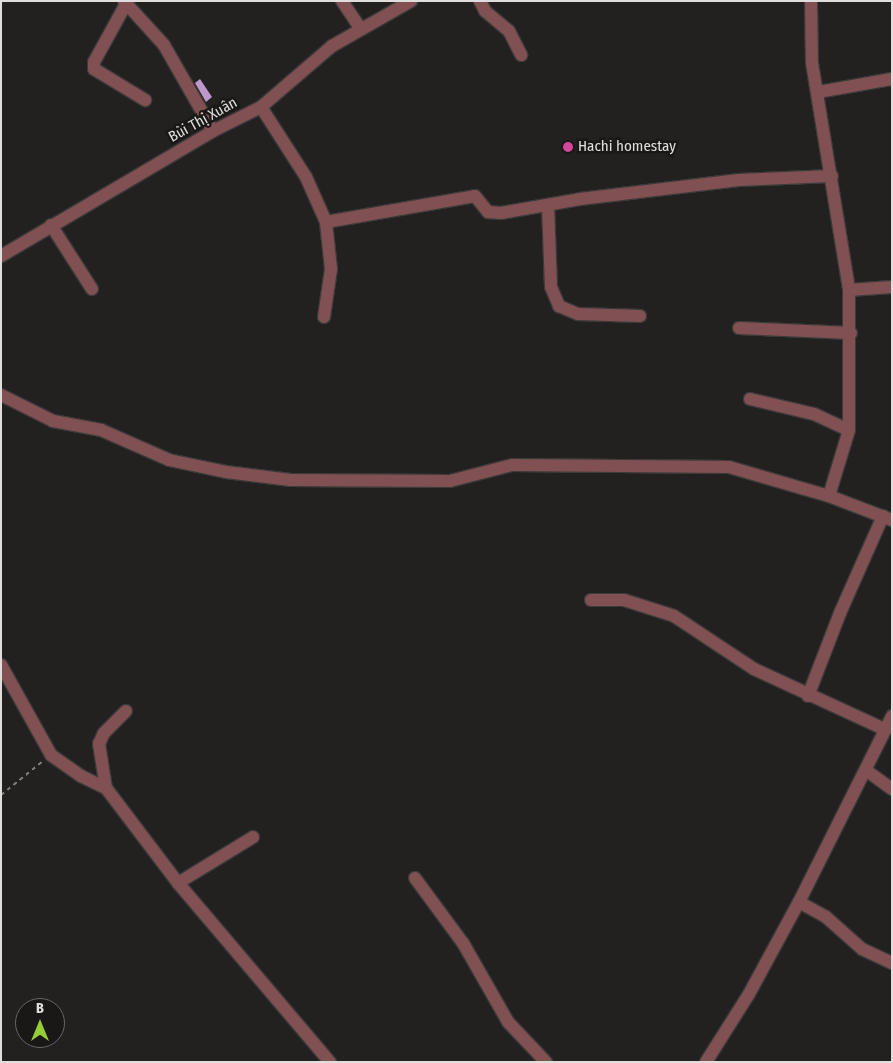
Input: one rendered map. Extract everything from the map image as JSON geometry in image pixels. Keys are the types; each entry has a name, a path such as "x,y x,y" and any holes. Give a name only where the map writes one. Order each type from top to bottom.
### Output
{"street":[{"path":"342,1 360,28"},
{"name":"Bùi Thị Xuân","path":"1,256 213,131 261,107 332,46 360,28 411,1"},
{"path":"480,1 485,10 509,31 521,55"},
{"path":"811,1 812,63 850,290 849,430 830,496"},
{"path":"145,100 94,69 94,62 125,2 164,45 213,131"},
{"path":"818,92 892,79"},
{"path":"261,107 306,177 326,222 331,269 324,317"},
{"path":"326,222 475,196 488,212 501,213 739,180 832,176"},
{"path":"548,205 551,287 559,306 578,314 640,316"},
{"path":"51,225 92,289"},
{"path":"850,290 892,287"},
{"path":"739,328 851,333"},
{"path":"1,395 53,422 101,430 169,460 282,479 450,481 512,465 729,467 830,496 887,518 840,613 808,696"},
{"path":"750,399 814,414 849,430"},
{"path":"592,600 624,600 674,616 739,661 808,696 886,730"},
{"path":"1,666 51,755 82,776 106,788 178,882 330,1062"},
{"path":"106,788 100,744 104,733 126,711"},
{"path":"707,1061 749,994 799,902 892,716"},
{"path":"866,771 892,789"},
{"path":"178,882 253,837"},
{"path":"415,878 463,943 508,1022 546,1062"},
{"path":"799,902 826,917 862,948 892,963"}],"path":[{"path":"1,795 51,755"}],"building":[{"path":"200,79 212,97 206,102 195,83"}],"place":[{"name":"Hachi homestay","path":"568,147"}]}
